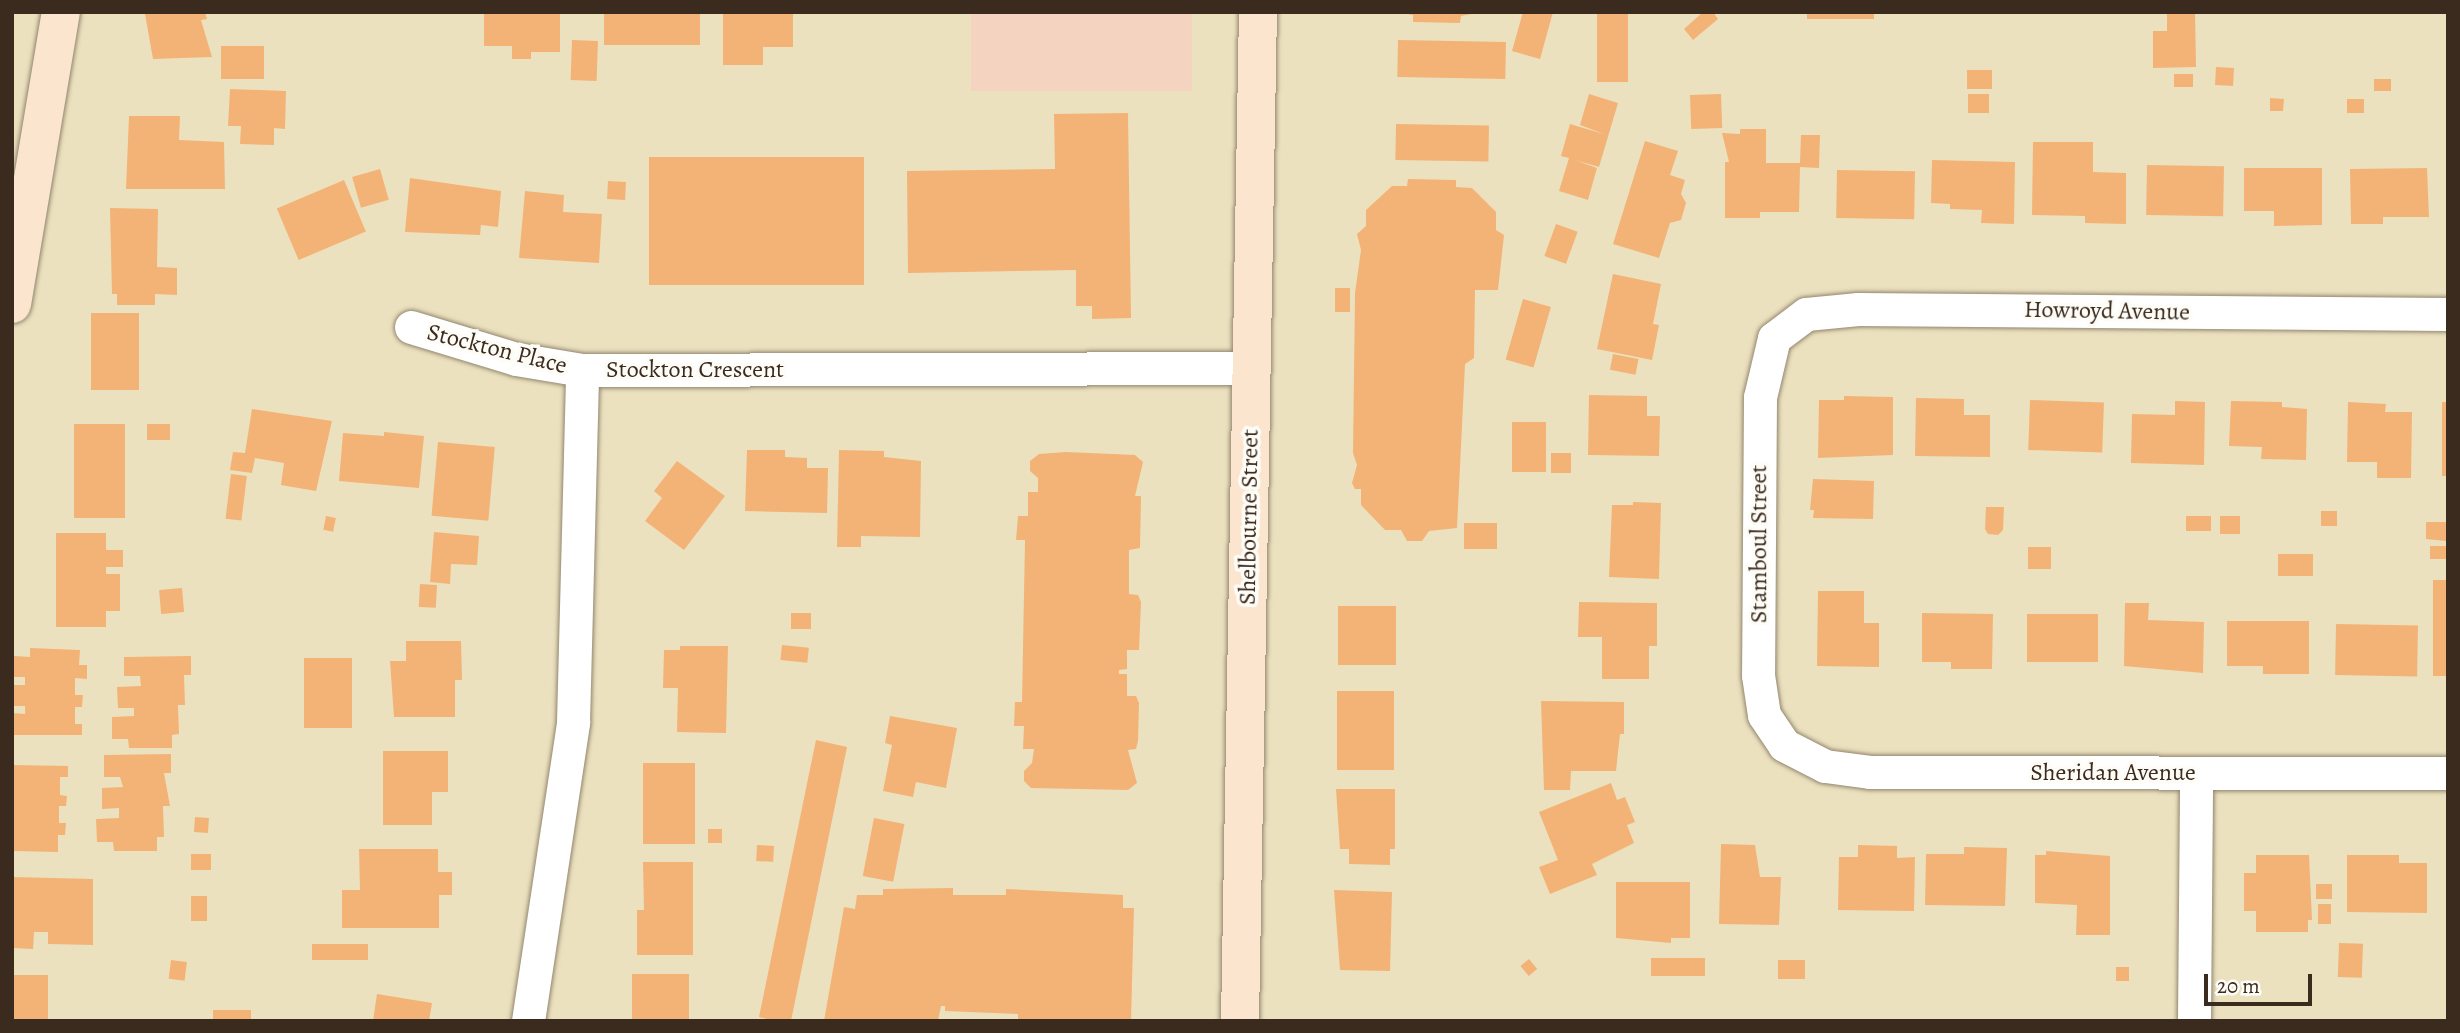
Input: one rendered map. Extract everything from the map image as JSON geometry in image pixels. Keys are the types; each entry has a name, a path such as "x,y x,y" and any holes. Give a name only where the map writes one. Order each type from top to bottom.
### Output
{"main road":[{"path":"12,304 61,12"},
{"name":"Shelbourne Street","path":"1240,1021 1258,12"}],"street":[{"name":"Howroyd Avenue","path":"1774,338 1806,314 1857,309 2448,314"},
{"name":"Stockton Place","path":"411,327 516,359 582,370"},
{"name":"Stamboul Street","path":"1774,338 1760,397 1758,675 1764,715 1784,745"},
{"name":"Stockton Crescent","path":"528,1021 573,722 582,370 1253,368"},
{"name":"Sheridan Avenue","path":"1784,745 1825,766 1870,772 2448,773"},
{"path":"2194,1021 2196,774"}],"shaded area":[{"path":"971,12 1192,12 1192,91 971,91"}],"building":[{"path":"205,12 207,19 201,20 212,57 153,59 145,14"},
{"path":"484,12 560,12 560,52 531,52 531,59 512,59 512,46 484,46"},
{"path":"604,12 700,12 700,45 604,45"},
{"path":"723,12 793,12 793,47 763,47 763,65 723,65"},
{"path":"1395,12 1482,12 1461,16 1460,23 1413,22 1413,15"},
{"path":"1523,12 1553,12 1540,59 1512,51"},
{"path":"1597,12 1628,12 1628,82 1597,82"},
{"path":"1703,12 1713,12 1718,19 1693,40 1684,29"},
{"path":"1807,12 1874,12 1874,19 1807,19"},
{"path":"2167,12 2195,12 2196,67 2153,68 2153,31 2167,31"},
{"path":"572,40 598,41 597,81 571,80"},
{"path":"1398,40 1506,42 1505,79 1397,77"},
{"path":"221,46 264,46 264,79 221,79"},
{"path":"2216,67 2234,68 2233,86 2215,85"},
{"path":"1967,70 1992,70 1992,89 1967,89"},
{"path":"2174,74 2193,74 2193,87 2174,87"},
{"path":"2374,79 2391,79 2391,91 2374,91"},
{"path":"230,89 286,91 285,129 274,128 274,145 240,144 241,126 228,126"},
{"path":"1589,94 1618,103 1599,167 1575,160 1597,168 1588,200 1559,191 1569,158 1561,156 1570,124 1604,134 1580,125"},
{"path":"1721,94 1722,128 1691,129 1690,95"},
{"path":"1968,94 1989,94 1989,113 1968,113"},
{"path":"2270,98 2284,99 2283,111 2270,111"},
{"path":"2347,99 2364,99 2364,113 2347,113"},
{"path":"1128,113 1131,318 1092,319 1092,306 1076,306 1076,270 908,273 907,171 1055,169 1054,114"},
{"path":"129,116 180,116 179,140 224,142 225,189 126,189"},
{"path":"1396,124 1489,126 1488,162 1395,160"},
{"path":"1740,129 1766,129 1766,163 1800,163 1801,135 1820,135 1819,168 1800,167 1799,212 1760,212 1760,218 1725,218 1725,162 1729,162 1722,133 1740,134"},
{"path":"1645,141 1678,151 1670,175 1685,180 1681,194 1686,203 1681,220 1670,223 1659,258 1613,244"},
{"path":"2033,142 2093,142 2093,172 2126,173 2126,224 2085,223 2085,216 2032,215"},
{"path":"649,157 864,157 864,285 649,285"},
{"path":"1932,160 2015,162 2014,224 1981,223 1982,210 1950,209 1950,204 1931,203"},
{"path":"2147,165 2224,166 2223,216 2146,215"},
{"path":"2244,168 2322,168 2322,225 2274,226 2274,211 2244,211"},
{"path":"2427,168 2429,217 2383,217 2383,224 2351,224 2350,169"},
{"path":"380,169 389,200 361,208 352,177"},
{"path":"1837,170 1915,171 1914,219 1836,218"},
{"path":"410,178 501,191 498,227 481,225 480,235 405,232"},
{"path":"1408,179 1456,180 1456,187 1472,188 1496,212 1496,230 1504,235 1498,290 1475,290 1474,358 1465,364 1457,528 1429,531 1422,541 1407,541 1401,530 1385,530 1361,505 1361,489 1355,489 1352,483 1357,465 1353,453 1355,293 1361,250 1357,234 1366,226 1366,210 1392,186 1407,186"},
{"path":"344,180 366,232 299,260 277,209"},
{"path":"608,181 626,182 625,200 607,199"},
{"path":"525,191 564,195 563,212 602,214 599,263 519,258"},
{"path":"110,208 158,209 157,267 177,268 177,295 155,294 155,305 117,305 117,294 112,294"},
{"path":"1556,224 1578,232 1566,264 1544,256"},
{"path":"1613,274 1661,284 1653,324 1659,325 1652,360 1597,349"},
{"path":"1335,288 1350,288 1350,312 1335,312"},
{"path":"1523,299 1551,307 1534,368 1506,360"},
{"path":"91,313 139,313 139,390 91,390"},
{"path":"1613,354 1639,359 1635,375 1610,370"},
{"path":"1589,395 1647,396 1647,416 1660,416 1659,456 1588,455"},
{"path":"1844,396 1893,397 1893,455 1818,458 1819,400 1844,400"},
{"path":"1916,398 1964,399 1964,415 1990,415 1990,457 1915,456"},
{"path":"2030,400 2104,403 2102,453 2028,450"},
{"path":"2175,401 2205,402 2204,465 2131,463 2132,414 2175,415"},
{"path":"2231,401 2282,402 2282,407 2307,409 2306,460 2261,459 2262,447 2229,446"},
{"path":"2348,402 2386,404 2385,412 2412,412 2411,478 2377,478 2377,462 2347,462"},
{"path":"2442,402 2448,402 2448,476 2442,476"},
{"path":"252,409 332,421 316,491 281,485 284,463 255,458 252,473 230,470 233,452 245,453"},
{"path":"1512,422 1546,422 1546,472 1512,472"},
{"path":"74,424 125,424 125,518 74,518"},
{"path":"147,424 170,424 170,440 147,440"},
{"path":"384,432 424,436 419,488 339,481 343,433 384,436"},
{"path":"438,442 495,447 488,521 432,516"},
{"path":"747,450 785,450 785,457 807,458 807,468 828,468 827,513 745,511"},
{"path":"839,450 884,451 884,457 921,461 920,537 861,536 861,547 837,547"},
{"path":"1066,452 1135,455 1143,462 1135,496 1141,496 1140,548 1129,550 1129,594 1138,595 1141,602 1139,650 1127,650 1127,669 1119,670 1119,674 1127,674 1127,696 1136,696 1139,703 1138,741 1136,749 1128,750 1137,783 1128,790 1031,788 1024,781 1024,771 1032,763 1034,749 1023,749 1024,726 1014,726 1015,702 1022,702 1025,540 1016,540 1018,516 1028,516 1028,492 1038,492 1038,478 1030,471 1030,461 1039,454"},
{"path":"1551,453 1571,453 1571,473 1551,473"},
{"path":"677,461 725,496 684,550 645,521 662,498 654,491"},
{"path":"231,474 247,476 241,521 226,519"},
{"path":"1813,479 1874,481 1873,519 1813,518 1814,510 1810,510"},
{"path":"1633,502 1661,503 1659,579 1609,577 1612,505 1633,505"},
{"path":"1986,507 2004,507 2003,530 1998,535 1988,534 1985,529"},
{"path":"2321,511 2337,511 2337,526 2321,526"},
{"path":"326,516 336,518 333,532 323,530"},
{"path":"2186,516 2211,516 2211,531 2186,531"},
{"path":"2220,516 2240,516 2240,534 2220,534"},
{"path":"2426,522 2447,522 2446,541 2426,539"},
{"path":"1464,523 1497,523 1497,549 1464,549"},
{"path":"434,532 479,536 477,565 451,564 450,584 430,582"},
{"path":"56,533 106,533 106,550 123,550 123,567 106,567 106,574 120,574 120,611 106,611 106,627 56,627"},
{"path":"2430,546 2448,546 2448,559 2430,559"},
{"path":"2028,547 2051,547 2051,569 2028,569"},
{"path":"2278,554 2313,554 2313,576 2278,576"},
{"path":"2433,580 2448,580 2448,676 2433,676"},
{"path":"420,584 437,585 436,608 419,607"},
{"path":"182,588 184,612 161,614 159,590"},
{"path":"1818,591 1864,591 1864,623 1879,623 1879,667 1817,666"},
{"path":"1579,602 1657,603 1657,646 1649,646 1649,679 1602,679 1602,637 1578,637"},
{"path":"2125,603 2149,603 2148,620 2204,622 2203,673 2124,666"},
{"path":"1338,606 1396,606 1396,665 1338,665"},
{"path":"791,613 811,613 811,629 791,629"},
{"path":"1922,613 1993,614 1992,669 1951,669 1951,662 1922,662"},
{"path":"2027,614 2098,614 2098,662 2027,662"},
{"path":"2227,621 2309,621 2309,674 2263,674 2263,666 2227,666"},
{"path":"2336,624 2418,625 2417,676 2335,675"},
{"path":"406,641 461,641 462,680 455,680 455,717 394,717 390,661 406,661"},
{"path":"782,645 809,648 807,663 780,660"},
{"path":"680,646 728,646 726,733 677,732 678,688 663,688 664,650 680,650"},
{"path":"30,648 80,650 79,665 87,665 87,679 75,678 75,695 83,695 82,707 75,707 75,724 82,724 82,735 12,735 12,713 25,714 25,706 12,706 12,685 25,685 25,677 13,677 14,656 30,657"},
{"path":"191,656 191,675 184,675 185,705 178,705 179,734 172,735 172,748 129,748 128,739 112,739 112,717 134,716 134,708 118,708 117,687 141,686 140,676 124,676 124,657"},
{"path":"304,658 352,658 352,728 304,728"},
{"path":"1337,691 1394,691 1394,770 1337,770"},
{"path":"1541,701 1624,702 1624,734 1620,734 1616,771 1571,771 1570,790 1544,790"},
{"path":"890,716 957,728 946,788 916,782 913,797 883,791 892,745 885,743"},
{"path":"816,740 847,747 791,1021 776,1021 759,1017"},
{"path":"383,751 448,751 448,792 432,792 432,825 383,825"},
{"path":"171,754 171,773 164,773 170,806 163,806 164,837 157,837 157,851 114,851 113,842 97,842 96,819 119,818 119,808 102,809 102,788 123,787 120,777 104,777 104,755"},
{"path":"643,763 695,763 695,844 643,844"},
{"path":"12,765 68,766 68,777 60,777 60,795 67,796 66,806 59,806 59,823 66,823 65,835 58,835 58,852 12,851"},
{"path":"1611,783 1617,800 1625,797 1635,822 1627,825 1634,843 1592,864 1597,875 1550,894 1539,867 1558,860 1539,812"},
{"path":"1336,789 1395,789 1395,849 1390,849 1390,865 1349,864 1349,849 1340,849"},
{"path":"195,817 209,818 208,833 194,832"},
{"path":"874,818 904,824 893,882 863,876"},
{"path":"708,829 722,829 722,843 708,843"},
{"path":"1721,844 1755,845 1760,877 1781,877 1779,925 1719,924"},
{"path":"757,845 774,846 773,862 756,861"},
{"path":"1858,845 1897,846 1897,858 1915,857 1914,911 1838,910 1839,857 1858,857"},
{"path":"1964,847 2007,848 2005,906 1925,905 1926,854 1964,854"},
{"path":"359,849 438,849 438,872 452,872 452,895 439,895 439,928 342,928 342,890 360,890"},
{"path":"2046,851 2110,856 2110,935 2076,935 2077,905 2035,903 2035,855 2046,855"},
{"path":"191,854 211,854 211,870 191,870"},
{"path":"2256,855 2309,855 2312,920 2308,920 2308,932 2256,932 2256,911 2244,911 2244,873 2256,873"},
{"path":"2347,855 2399,855 2399,863 2427,863 2427,913 2347,912"},
{"path":"643,862 693,862 693,955 637,955 637,910 644,910"},
{"path":"12,877 93,879 93,945 48,944 48,932 34,932 33,949 12,948"},
{"path":"1616,882 1690,882 1690,938 1671,938 1671,943 1616,938"},
{"path":"2316,884 2332,884 2332,899 2316,899"},
{"path":"953,888 953,895 1006,895 1006,889 1123,895 1123,908 1134,908 1131,1021 1018,1021 1018,1014 945,1011 945,1006 941,1006 938,1021 824,1021 844,907 855,909 857,895 883,895 883,889"},
{"path":"1334,890 1392,892 1390,971 1340,970"},
{"path":"191,896 207,896 207,921 191,921"},
{"path":"2318,904 2331,904 2331,924 2318,924"},
{"path":"2339,943 2363,944 2362,978 2338,977"},
{"path":"312,944 368,944 368,960 312,960"},
{"path":"1651,958 1705,958 1705,976 1651,976"},
{"path":"1529,959 1537,969 1529,976 1520,966"},
{"path":"171,960 187,962 185,981 169,979"},
{"path":"1778,960 1805,960 1805,979 1778,979"},
{"path":"2116,967 2129,967 2129,981 2116,981"},
{"path":"632,974 689,974 689,1021 632,1021"},
{"path":"12,975 48,975 48,1021 12,1021"},
{"path":"377,994 432,1003 429,1021 373,1021"},
{"path":"213,1010 251,1010 251,1021 213,1021"}]}
